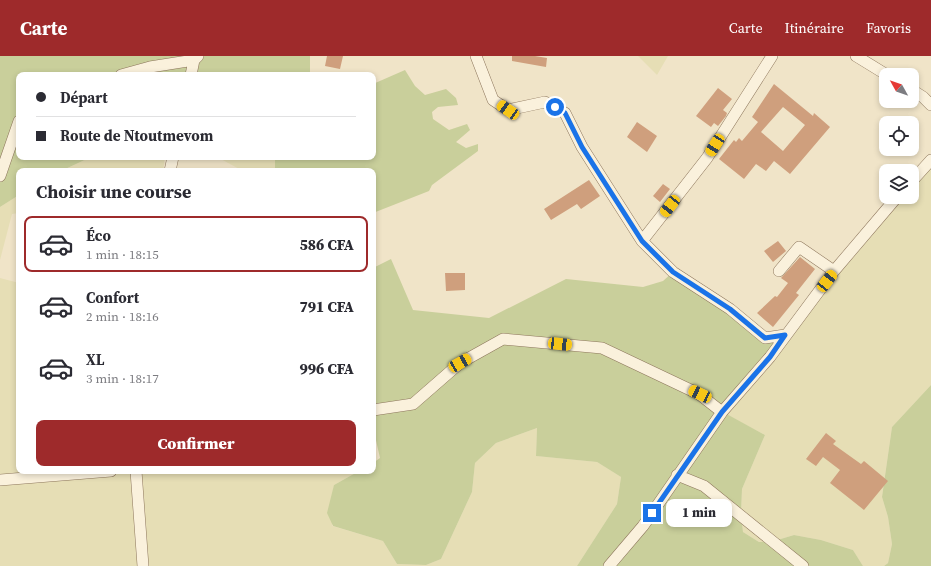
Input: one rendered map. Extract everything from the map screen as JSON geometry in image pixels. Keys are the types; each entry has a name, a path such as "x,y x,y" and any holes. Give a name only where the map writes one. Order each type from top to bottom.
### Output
{"street":[{"path":"476,56 493,100 508,110 545,102 565,113 582,147 642,241 673,272 730,309 765,338 785,335"},
{"path":"642,241 707,158 772,56"},
{"path":"856,56 879,70"},
{"path":"132,72 196,58 192,72"},
{"path":"919,94 931,105"},
{"path":"0,176 16,129"},
{"path":"919,173 931,160"},
{"path":"609,566 643,526 722,412 770,357 834,271 891,204"},
{"path":"779,271 799,247 834,271"},
{"path":"376,410 413,404 460,363 503,339 602,348 700,394 722,412"},
{"path":"0,480 74,474"},
{"path":"136,474 143,566"},
{"path":"677,475 704,486 803,566"}],"shaded area":[{"path":"638,56 668,56 657,75"},
{"path":"85,160 165,160 163,168 67,168"},
{"path":"223,160 275,160 275,168 237,168"},
{"path":"931,160 931,385 892,427 882,497 888,517 892,544 888,563 884,566 863,566 853,550 821,540 794,535 774,541 759,542 743,532 741,514 742,489 765,435 722,412 891,204 919,204 919,173"},
{"path":"16,197 16,213 12,214 0,260 0,207"},
{"path":"0,278 16,282 16,474 354,474 334,485 332,526 383,541 397,564 426,565 441,559 472,492 475,463 496,443 537,428 536,456 597,462 621,477 617,504 577,566 0,566"}],"green space":[{"path":"0,56 310,56 310,72 16,72 16,160 85,160 67,168 16,168 16,197 0,207"},
{"path":"405,70 415,86 425,95 446,89 456,98 458,105 438,107 432,112 433,119 449,130 467,124 470,130 456,142 466,148 478,144 478,151 432,185 429,191 376,212 376,168 275,168 275,160 376,160 376,83"},
{"path":"391,259 413,310 489,318 566,279 643,287 663,281 673,272 765,338 785,335 723,412 765,435 742,489 741,514 743,532 759,542 774,541 794,535 821,540 853,550 863,566 577,566 617,504 621,477 597,462 536,456 537,428 496,443 475,463 472,492 441,559 426,565 397,564 383,541 333,526 327,513 334,485 354,474 376,474 376,461 380,458 376,440 376,266"},
{"path":"931,385 931,566 884,566 888,563 892,544 888,517 882,497 892,427"}],"building":[{"path":"327,56 343,56 340,69 325,66"},
{"path":"512,56 535,56 547,58 546,67 512,61"},
{"path":"774,84 813,116 814,113 830,127 790,174 774,161 766,171 756,164 744,179 719,159 734,140 736,142 739,138 742,141 758,122 752,117","holes":["783,107 805,125 783,151 761,132"]},
{"path":"718,88 732,99 723,110 727,113 726,116 718,126 714,123 711,127 696,116"},
{"path":"637,122 657,136 647,152 627,137"},
{"path":"589,180 600,196 581,209 577,204 551,220 544,209"},
{"path":"663,184 670,189 660,202 653,196"},
{"path":"778,241 786,251 773,262 764,251"},
{"path":"800,257 815,269 796,293 799,295 773,327 757,313 775,296 777,297 788,283 781,278"},
{"path":"445,273 465,273 465,290 446,291"},
{"path":"826,433 836,441 833,444 861,464 864,461 888,481 864,510 830,483 840,470 823,457 816,466 806,459"}],"route":[{"path":"555,107 565,113 582,147 642,241 673,272 730,309 765,338 785,335 770,357 722,412 668,487 652,513"}]}
